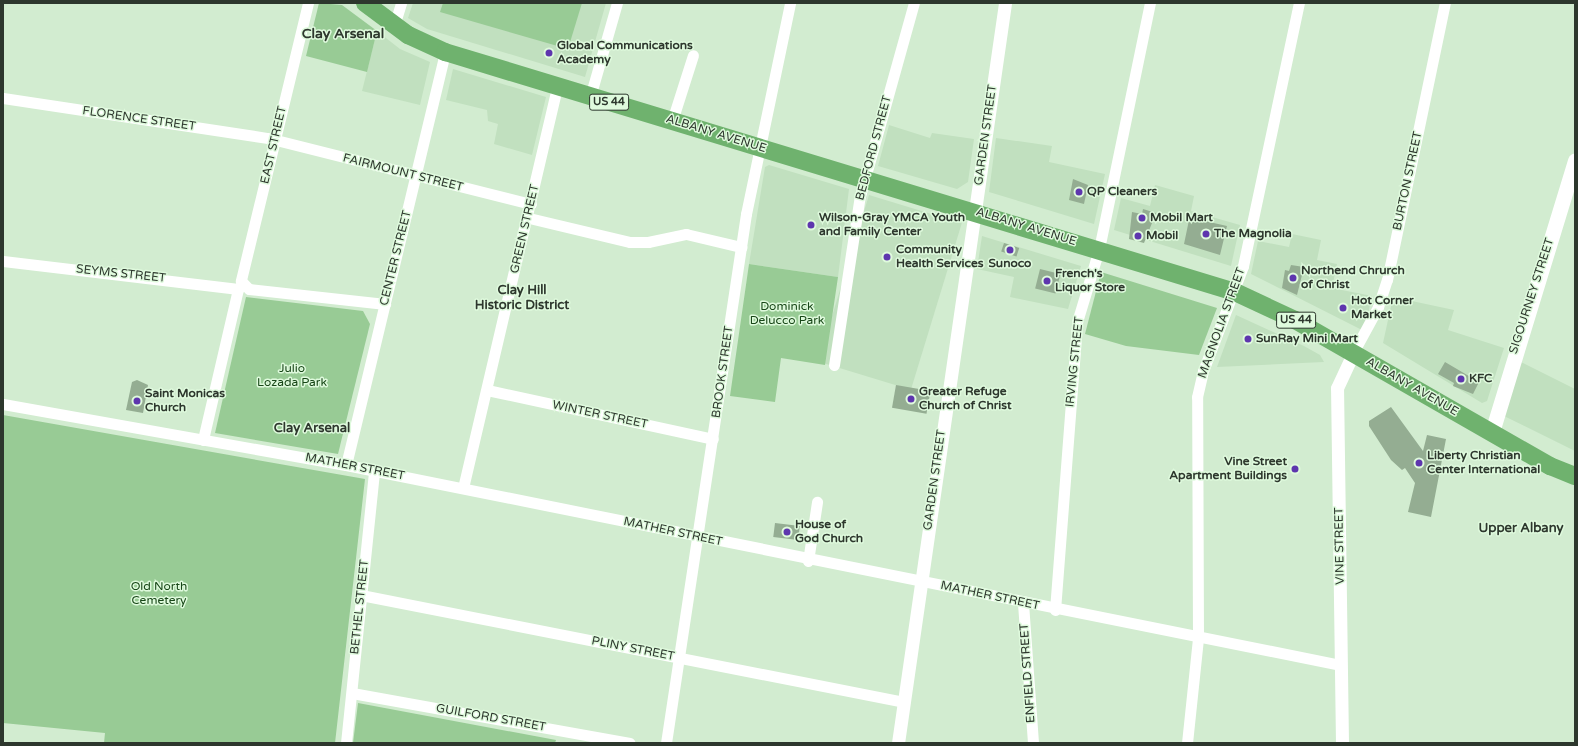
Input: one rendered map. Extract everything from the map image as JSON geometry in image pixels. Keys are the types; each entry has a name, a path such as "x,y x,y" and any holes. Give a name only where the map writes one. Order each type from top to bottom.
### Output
{"highway":[{"name":"ALBANY AVENUE","path":"365,3 394,26 445,52 590,97 975,211 1235,292 1295,320 1492,432 1575,476"}],"main road":[{"name":"SIGOURNEY STREET","path":"1492,432 1575,160"}],"street":[{"name":"EAST STREET","path":"203,440 308,3"},
{"path":"394,26 401,3"},
{"path":"590,97 617,3"},
{"name":"BROOK STREET","path":"666,743 680,659 741,246 758,146 790,3"},
{"name":"BEDFORD STREET","path":"834,365 864,179 914,3"},
{"name":"GARDEN STREET","path":"898,743 1004,3"},
{"name":"IRVING STREET","path":"1055,610 1077,322 1098,249 1150,3"},
{"name":"MAGNOLIA STREET","path":"1187,743 1198,638 1197,397 1203,370 1235,292 1298,3"},
{"name":"BURTON STREET","path":"1352,353 1385,290 1445,3"},
{"name":"CENTER STREET","path":"346,465 445,52"},
{"path":"672,121 693,56"},
{"name":"GREEN STREET","path":"463,488 529,218 557,86"},
{"name":"FLORENCE STREET","path":"3,98 275,140"},
{"name":"FAIRMOUNT STREET","path":"275,140 416,177 531,204"},
{"path":"529,218 630,242 648,242 686,234 741,246"},
{"name":"SEYMS STREET","path":"3,261 385,304"},
{"name":"VINE STREET","path":"1342,743 1337,388 1352,353"},
{"name":"WINTER STREET","path":"487,390 713,440"},
{"name":"MATHER STREET","path":"3,404 346,465 1055,610 1341,665"},
{"name":"BETHEL STREET","path":"346,743 374,471"},
{"path":"808,560 817,502"},
{"name":"PLINY STREET","path":"361,595 904,702"},
{"name":"ENFIELD STREET","path":"1023,603 1033,743"},
{"name":"GUILFORD STREET","path":"352,693 630,743"}],"shaded area":[{"name":"Global Communications Academy","path":"413,3 606,3 585,77 427,29 408,18"},
{"path":"377,31 400,49 430,62 420,105 362,91"},
{"path":"453,69 546,97 532,155 494,144 498,124 488,121 487,110 446,100"},
{"path":"889,125 930,138 932,133 974,139 968,182 957,189 878,166"},
{"path":"996,138 1052,146 1049,162 1105,174 1094,224 989,192"},
{"path":"769,165 849,189 838,277 749,264 765,167"},
{"path":"1155,185 1194,196 1191,211 1240,225 1231,266 1114,230 1121,198 1150,206"},
{"path":"869,195 962,223 911,390 818,361"},
{"path":"1292,234 1321,240 1317,260 1337,264 1332,288 1372,296 1365,327 1360,329 1251,274 1258,241 1289,247"},
{"path":"982,236 1081,266 1068,309 1010,297 1014,277 977,269"},
{"path":"1393,297 1454,310 1448,330 1504,348 1487,401 1482,403 1383,343"},
{"path":"1236,315 1304,346 1320,355 1324,362 1217,367"},
{"path":"1521,362 1575,389 1575,451 1504,416"}],"green space":[{"path":"319,3 342,5 377,31 367,72 306,56"},
{"path":"443,3 582,3 568,49 440,12"},
{"name":"Dominick Delucco Park","path":"749,264 838,277 825,365 781,358 775,402 730,396"},
{"path":"1101,272 1217,308 1199,355 1126,346 1085,334"},
{"name":"Julio Lozada Park","path":"246,297 363,311 370,324 338,454 215,433"},
{"name":"Old North Cemetery","path":"3,415 365,479 335,743 104,743 105,733 3,723"},
{"path":"358,703 556,740 555,743 353,743"}],"building":[{"name":"QP Cleaners","path":"1073,179 1088,185 1084,204 1069,200"},
{"path":"1143,209 1156,213 1144,243 1129,239 1132,212 1142,214"},
{"name":"The Magnolia","path":"1196,219 1227,226 1220,255 1184,244 1189,220 1195,222"},
{"name":"Sunoco","path":"1004,243 1019,248 1016,257 1001,252"},
{"name":"Northend Chrurch of Christ","path":"1291,265 1304,267 1297,295 1282,288 1285,270 1289,271"},
{"name":"French's Liquor Store","path":"1040,269 1060,274 1056,293 1035,288"},
{"name":"KFC","path":"1445,362 1479,382 1473,394 1453,386 1454,383 1438,374"},
{"name":"Saint Monicas Church","path":"137,380 148,385 143,413 126,410 132,382"},
{"name":"Greater Refuge Church of Christ","path":"896,385 930,391 926,414 892,408"},
{"name":"Liberty Christian Center International","path":"1391,407 1423,451 1427,435 1446,439 1431,517 1408,512 1415,483 1405,468 1402,470 1391,460 1369,426 1369,421"},
{"name":"House of God Church","path":"775,523 800,526 798,540 773,537"}],"place":[{"name":"Global Communications Academy","path":"549,53"},
{"name":"QP Cleaners","path":"1079,192"},
{"name":"Mobil Mart","path":"1142,218"},
{"name":"Wilson-Gray YMCA Youth and Family Center","path":"811,225"},
{"name":"The Magnolia","path":"1206,234"},
{"name":"Mobil","path":"1138,236"},
{"name":"Sunoco","path":"1010,250"},
{"name":"Community Health Services","path":"887,257"},
{"name":"Northend Chrurch of Christ","path":"1293,278"},
{"name":"French's Liquor Store","path":"1047,281"},
{"name":"Hot Corner Market","path":"1343,308"},
{"name":"SunRay Mini Mart","path":"1248,339"},
{"name":"KFC","path":"1461,379"},
{"name":"Greater Refuge Church of Christ","path":"911,399"},
{"name":"Saint Monicas Church","path":"137,401"},
{"name":"Liberty Christian Center International","path":"1419,463"},
{"name":"Vine Street Apartment Buildings","path":"1295,469"},
{"name":"House of God Church","path":"787,532"}],"district":[{"name":"Clay Arsenal","path":"343,34"},
{"name":"Clay Hill Historic District","path":"522,298"},
{"name":"Clay Arsenal","path":"312,428"},
{"name":"Upper Albany","path":"1521,528"}]}
